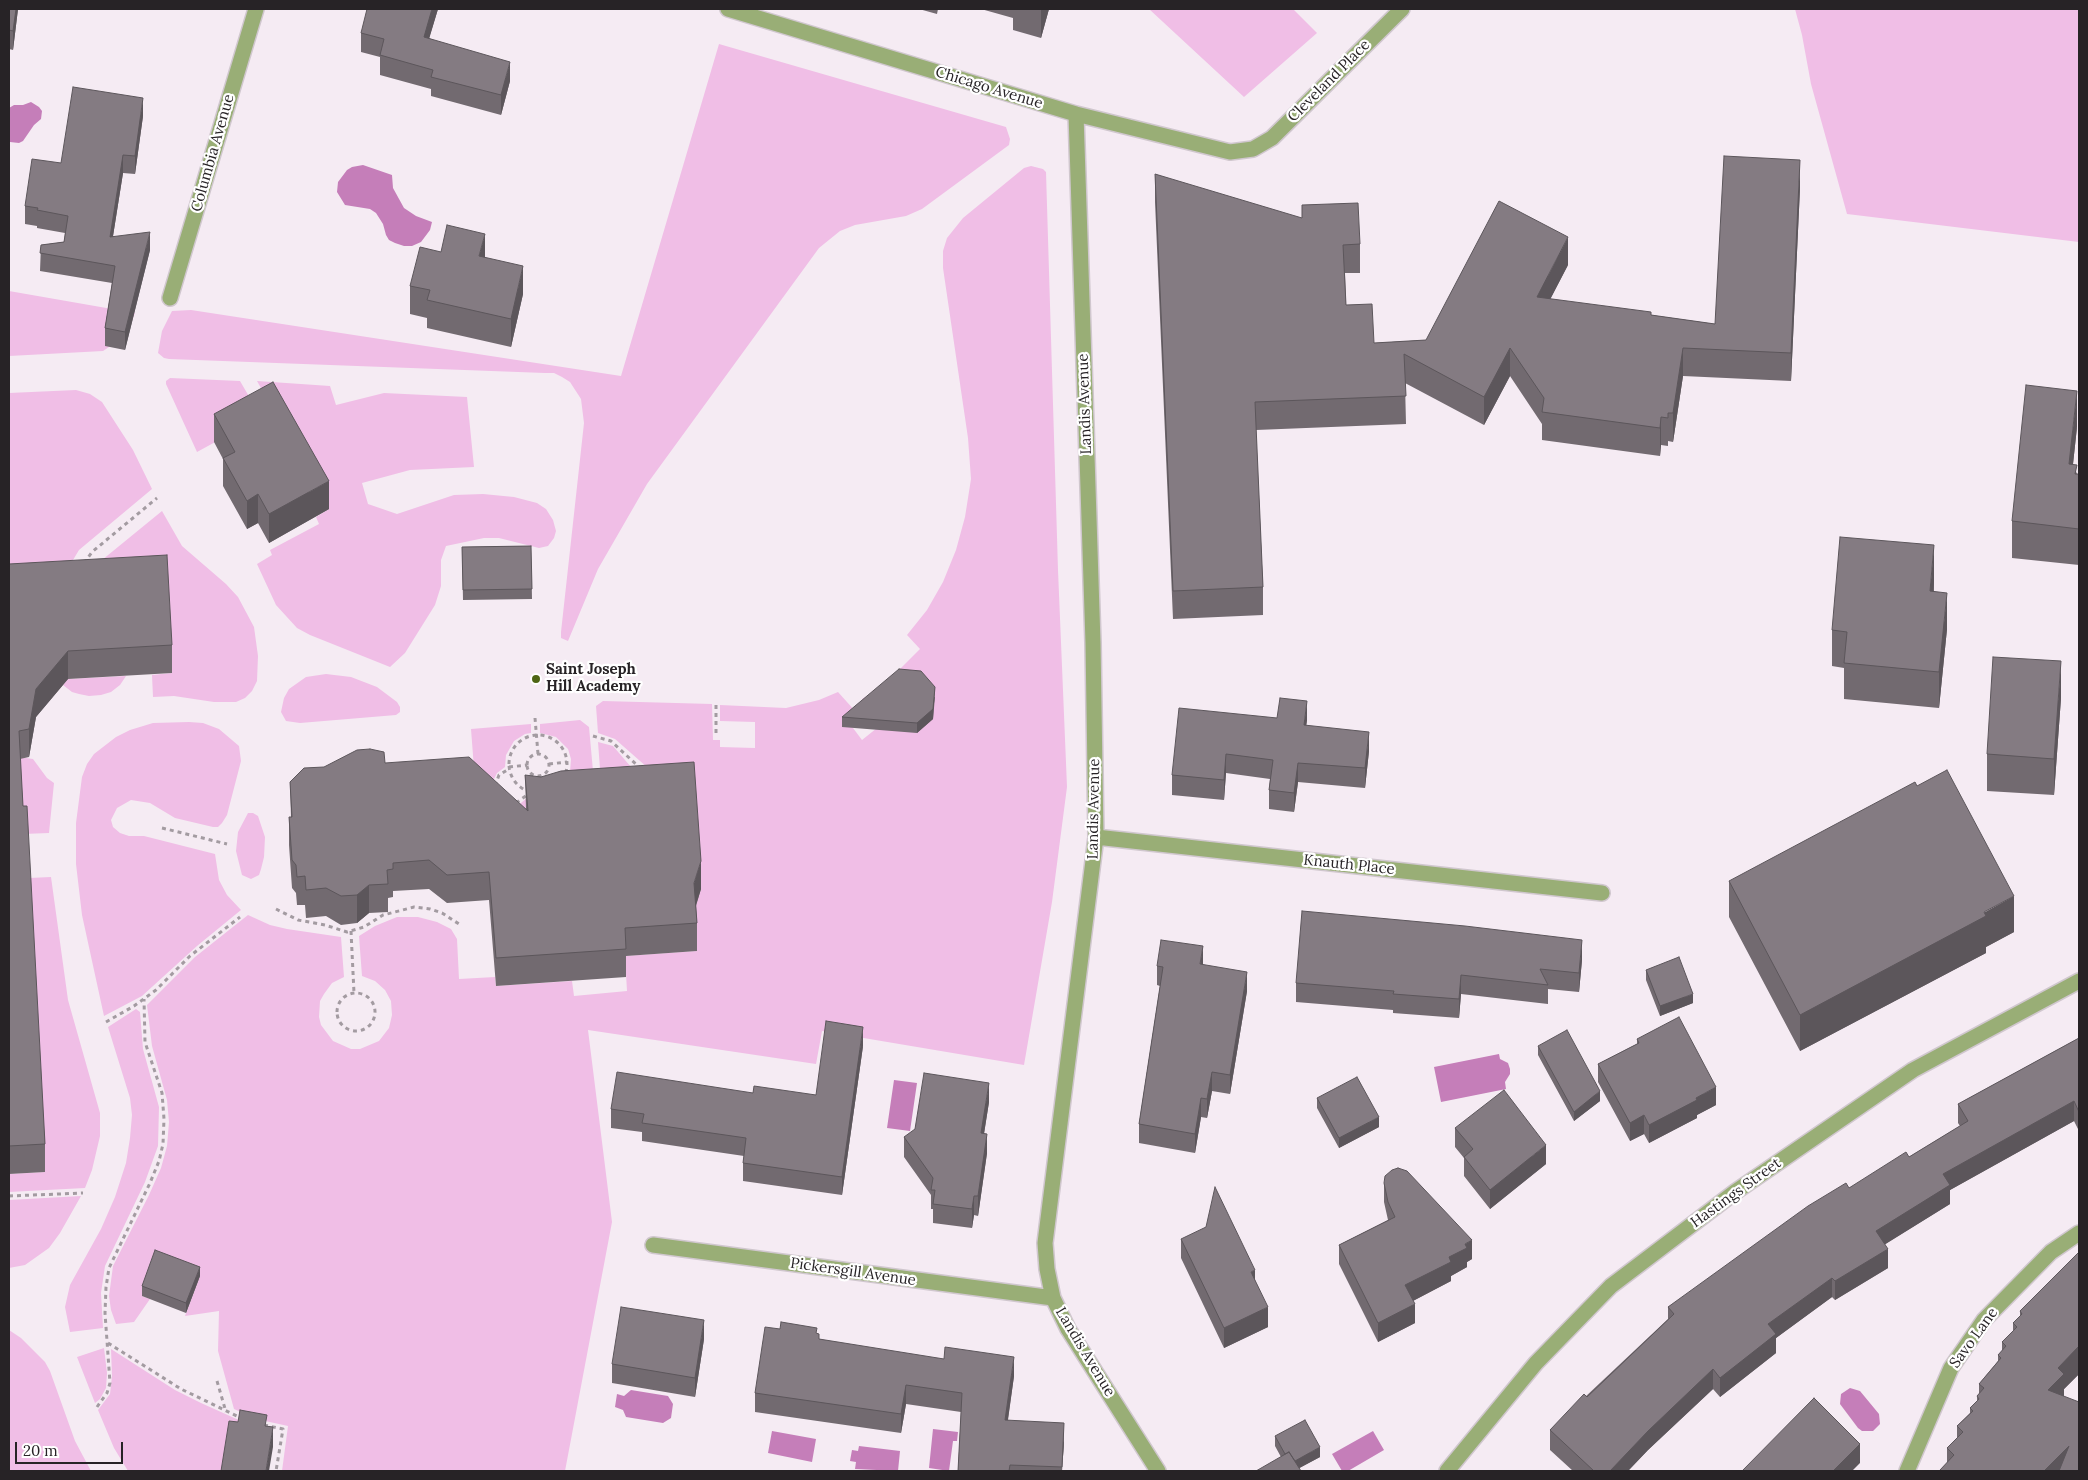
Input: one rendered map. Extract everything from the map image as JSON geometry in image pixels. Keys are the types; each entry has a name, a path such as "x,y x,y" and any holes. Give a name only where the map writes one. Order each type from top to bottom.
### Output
{"street":[{"name":"Columbia Avenue","path":"170,298 256,9"},
{"name":"Chicago Avenue","path":"728,9 1076,114 1230,152 1253,149"},
{"name":"Cleveland Place","path":"1253,149 1272,138 1402,9"},
{"name":"Landis Avenue","path":"1076,114 1093,643 1096,838 1045,1243 1047,1270 1053,1298 1068,1329 1158,1471"},
{"name":"Knauth Place","path":"1096,838 1602,893"},
{"name":"Hastings Street","path":"1447,1471 1536,1363 1612,1286 1735,1192 1913,1070 2079,981"},
{"name":"Savo Lane","path":"1907,1471 1951,1368 1984,1320 2051,1252 2079,1233"},
{"name":"Pickersgill Avenue","path":"654,1245 1053,1298"}],"path":[{"path":"82,568 92,552 157,498"},
{"path":"716,705 716,737"},
{"path":"535,718 538,754"},
{"path":"536,735 545,736 560,746 567,762 566,772 562,781 549,792 528,792 520,788 513,780 509,768 512,751 526,738 536,735"},
{"path":"594,736 611,741 632,762 642,769"},
{"path":"538,754 544,756 549,764 546,772 539,775 533,774 528,765 531,756 538,754"},
{"path":"549,764 567,762"},
{"path":"496,792 495,786 499,775 509,768 528,765"},
{"path":"539,775 541,800"},
{"path":"562,781 570,779"},
{"path":"556,795 557,786"},
{"path":"510,803 521,801 528,792"},
{"path":"162,828 227,844"},
{"path":"276,909 309,923 325,924 340,930 350,931 364,927 383,915 414,907 430,908 459,924"},
{"path":"106,1022 156,990 195,952 240,917"},
{"path":"350,931 354,993"},
{"path":"354,993 363,994 375,1009 373,1021 365,1030 359,1032 352,1032 341,1026 336,1014 344,997 354,993"},
{"path":"97,1407 108,1393 110,1383 106,1286 109,1268 150,1183 163,1144 162,1093 145,1042 144,999"},
{"path":"9,1196 83,1193"},
{"path":"108,1342 180,1390 246,1420"},
{"path":"217,1381 226,1412"},
{"path":"264,1425 283,1429 276,1471"}],"shaded area":[{"path":"1149,9 1293,9 1317,33 1244,97"},
{"path":"1795,9 2079,9 2079,242 1847,214 1811,84"},
{"path":"719,44 1006,127 1010,139 1009,145 922,209 906,216 855,225 840,231 819,248 647,484 598,569 568,641 561,638 561,632 584,423 581,399 570,382 554,373 169,359 164,358 158,353 162,331 172,311 191,310 621,376"},
{"path":"31,102 42,111 41,119 34,125 23,141 19,143 10,142 9,108 14,105 23,105"},
{"path":"363,165 392,175 393,188 404,208 416,216 432,222 430,230 421,242 412,246 395,243 389,240 383,224 376,213 370,209 345,205 337,192 338,182 347,170"},
{"path":"1031,166 1043,169 1046,172 1058,570 1067,787 1052,902 1024,1065 822,1031 816,1064 588,1030 612,1222 565,1471 282,1471 288,1426 256,1419 234,1409 218,1351 219,1311 185,1316 200,1276 142,1296 150,1299 134,1322 116,1324 111,1310 109,1296 113,1266 149,1195 161,1168 167,1146 169,1122 167,1100 152,1046 147,1005 195,957 248,915 270,925 341,937 344,977 332,983 324,994 320,1001 319,1017 321,1025 333,1041 351,1049 360,1049 379,1041 389,1028 392,1015 391,1001 385,990 375,981 362,976 359,936 375,926 397,917 418,917 437,922 451,929 457,939 459,979 495,977 496,986 572,981 574,996 627,991 625,956 697,951 694,911 701,889 648,768 615,739 598,733 596,706 603,701 712,704 713,740 720,740 720,747 755,748 755,722 720,721 720,705 786,708 819,700 838,692 856,712 847,720 862,740 882,724 862,699 880,689 920,649 907,635 927,610 943,582 956,550 965,517 971,479 968,438 943,268 943,251 947,238 963,218 1024,168"},
{"path":"9,291 135,313 131,323 118,341 103,351 9,356"},
{"path":"170,378 240,381 261,417 197,452 166,384 166,381"},
{"path":"257,381 330,386 336,405 384,393 467,397 474,467 410,470 362,483 368,504 397,514 454,495 483,494 514,497 537,503 546,509 553,520 556,531 554,538 548,546 539,548 499,538 484,538 446,546 441,560 441,586 435,605 405,653 390,667 310,635 297,628 276,605 257,564 272,555 270,550 319,524 316,517 329,509"},
{"path":"76,390 90,394 102,402 133,450 152,489 79,550 70,565 9,592 9,393"},
{"path":"162,511 182,546 226,584 238,597 254,627 258,656 257,681 252,691 245,698 236,702 214,702 174,696 153,697 152,675 172,673 102,560"},
{"path":"326,674 351,677 377,687 397,702 400,712 396,715 300,723 286,721 281,712 284,698 289,689 306,677"},
{"path":"126,676 120,685 111,692 101,695 89,696 79,694 72,692 63,685 68,679"},
{"path":"580,720 589,727 599,837 570,772 571,759 568,749 556,737 540,733 540,724"},
{"path":"153,723 203,723 219,729 239,746 241,761 227,815 222,823 218,827 213,827 175,818 150,803 131,800 117,808 111,820 113,827 120,833 129,836 144,836 215,854 219,880 227,895 241,910 197,946 142,996 104,1016 82,915 76,864 76,823 82,777 87,764 94,754 116,737 130,730"},
{"path":"531,724 531,733 525,734 514,741 506,755 505,767 497,773 492,783 516,807 527,798 527,828 474,768 471,729"},
{"path":"598,742 613,746 631,767 602,796"},
{"path":"19,757 33,759 47,778 54,783 49,833 23,834"},
{"path":"248,813 258,816 265,837 264,857 259,875 251,879 242,875 236,851 238,832"},
{"path":"51,877 68,1000 100,1113 100,1136 92,1170 85,1188 9,1192 9,1174 45,1172 29,878"},
{"path":"136,1009 140,1012 143,1049 159,1107 158,1146 145,1182 105,1266 101,1293 103,1328 70,1332 65,1307 70,1285 101,1229 115,1197 126,1163 130,1138 132,1115 130,1098 108,1027"},
{"path":"1499,1054 1500,1059 1508,1063 1510,1069 1510,1074 1505,1082 1506,1089 1441,1102 1434,1067"},
{"path":"894,1080 917,1083 910,1131 887,1128"},
{"path":"81,1196 60,1233 49,1248 25,1265 9,1268 9,1200"},
{"path":"9,1330 21,1338 45,1362 75,1441 91,1471 9,1471"},
{"path":"104,1348 107,1373 106,1388 100,1399 95,1403 77,1357"},
{"path":"111,1349 175,1390 241,1421 224,1471 128,1471 114,1448 98,1410 110,1394 112,1376"},
{"path":"1850,1388 1860,1391 1879,1414 1880,1424 1873,1431 1862,1431 1858,1428 1840,1404 1841,1394"},
{"path":"631,1390 668,1396 673,1404 671,1418 663,1423 626,1417 623,1410 615,1407 617,1394 624,1396"},
{"path":"933,1429 958,1432 957,1441 953,1441 949,1471 929,1468"},
{"path":"772,1431 816,1439 812,1462 768,1453"},
{"path":"1373,1431 1384,1450 1348,1471 1342,1471 1332,1454"},
{"path":"859,1446 900,1451 898,1471 855,1469 856,1462 850,1461 852,1450 858,1451"}],"building":[{"path":"9,9 16,9 13,31 9,30"},
{"path":"367,9 432,9 424,37 510,62 501,95 431,77 433,70 380,55 384,39 361,33"},
{"path":"73,87 143,98 135,156 123,155 110,237 150,232 125,332 105,328 115,266 40,253 41,245 64,242 68,216 25,206 32,159 61,163"},
{"path":"1724,156 1800,160 1791,353 1683,348 1673,413 1668,413 1668,418 1661,417 1660,428 1542,412 1544,398 1510,348 1484,397 1404,354 1406,396 1255,402 1263,587 1173,591 1155,174 1302,218 1302,205 1358,203 1360,244 1343,245 1346,305 1372,304 1374,343 1426,340 1499,201 1568,237 1537,297 1651,312 1651,315 1715,324"},
{"path":"447,225 485,234 479,256 523,266 511,319 427,300 430,290 410,286 420,247 441,252"},
{"path":"273,382 329,481 269,514 258,494 247,501 223,458 235,452 214,414"},
{"path":"2026,385 2077,391 2069,464 2077,465 2075,474 2079,474 2079,529 2012,521"},
{"path":"1840,537 1934,545 1930,591 1947,593 1939,672 1844,663 1847,632 1832,630"},
{"path":"531,546 532,589 463,590 462,547"},
{"path":"167,555 172,645 68,651 36,689 29,729 19,731 23,806 27,806 45,1144 9,1146 9,564"},
{"path":"1993,657 2061,661 2054,759 1987,754"},
{"path":"899,669 921,671 935,687 933,709 917,723 842,717"},
{"path":"1280,698 1307,701 1304,725 1369,732 1365,768 1298,763 1294,793 1269,790 1273,760 1226,754 1224,780 1172,775 1179,708 1277,718"},
{"path":"370,749 384,752 385,763 469,757 528,811 525,775 541,777 561,771 694,762 701,861 694,883 697,923 625,928 626,949 496,958 489,872 447,875 429,860 393,863 393,869 387,870 388,884 369,885 357,895 341,896 326,888 306,890 305,876 297,877 296,865 292,860 289,817 292,817 290,782 304,768 324,767 357,750"},
{"path":"1947,770 2014,896 1984,912 1986,916 1800,1015 1729,881 1915,782 1917,786"},
{"path":"1302,911 1465,926 1582,940 1579,973 1540,969 1548,985 1461,975 1459,999 1393,994 1394,991 1296,983"},
{"path":"1161,940 1203,946 1200,964 1247,972 1230,1075 1212,1072 1207,1099 1201,1098 1195,1134 1139,1124 1163,967 1157,966"},
{"path":"1679,957 1693,994 1660,1006 1646,970"},
{"path":"1679,1017 1716,1087 1696,1098 1697,1100 1649,1125 1644,1115 1630,1123 1598,1064 1639,1043 1637,1039"},
{"path":"826,1021 863,1027 842,1177 743,1163 746,1138 642,1123 644,1114 611,1109 617,1072 753,1093 754,1086 816,1095"},
{"path":"1567,1030 1600,1091 1574,1112 1538,1046"},
{"path":"2079,1038 2079,1112 2074,1101 1943,1174 1950,1185 1876,1231 1888,1249 1835,1281 1832,1278 1768,1324 1776,1334 1720,1378 1713,1369 1648,1431 1610,1471 1594,1471 1550,1430 1584,1394 1587,1397 1674,1314 1668,1307 1808,1206 1846,1183 1849,1188 1906,1152 1909,1157 1968,1121 1958,1104"},
{"path":"924,1073 989,1083 981,1133 987,1134 978,1196 974,1196 972,1209 933,1204 935,1190 931,1190 933,1178 904,1137 915,1129"},
{"path":"1357,1077 1379,1117 1339,1138 1317,1098"},
{"path":"1504,1090 1546,1145 1490,1190 1464,1157 1473,1149 1455,1128"},
{"path":"1398,1168 1407,1171 1472,1240 1465,1244 1467,1248 1449,1257 1451,1262 1405,1285 1415,1304 1378,1323 1339,1245 1395,1217 1388,1202 1384,1183 1385,1176"},
{"path":"1215,1187 1255,1270 1251,1272 1268,1307 1224,1328 1181,1239 1206,1227"},
{"path":"155,1250 200,1267 186,1303 142,1286"},
{"path":"2079,1252 2079,1346 2058,1368 2064,1374 2048,1390 2079,1402 2079,1471 2059,1471 2069,1446 2044,1471 1941,1471 1954,1455 1947,1448 1963,1432 1957,1426 1973,1411 1970,1408 1979,1399 1977,1396 1984,1388 1979,1384 2001,1358 1998,1355 2006,1346 2002,1342 2017,1327 2013,1323 2022,1314 2020,1311"},
{"path":"621,1307 704,1320 695,1378 612,1364"},
{"path":"781,1322 817,1328 816,1333 819,1334 819,1339 944,1359 945,1347 1014,1357 1005,1420 1064,1423 1062,1467 1010,1465 1009,1471 958,1471 962,1393 906,1385 901,1414 755,1393 765,1327 780,1329"},
{"path":"1814,1398 1860,1444 1833,1471 1742,1471"},
{"path":"240,1410 267,1415 265,1426 273,1427 266,1471 221,1471 229,1421 238,1422"},
{"path":"1305,1420 1320,1447 1295,1461 1289,1452 1285,1454 1275,1436"},
{"path":"1289,1452 1301,1471 1256,1471"}],"place":[{"name":"Saint Joseph Hill Academy","path":"536,679"}]}
